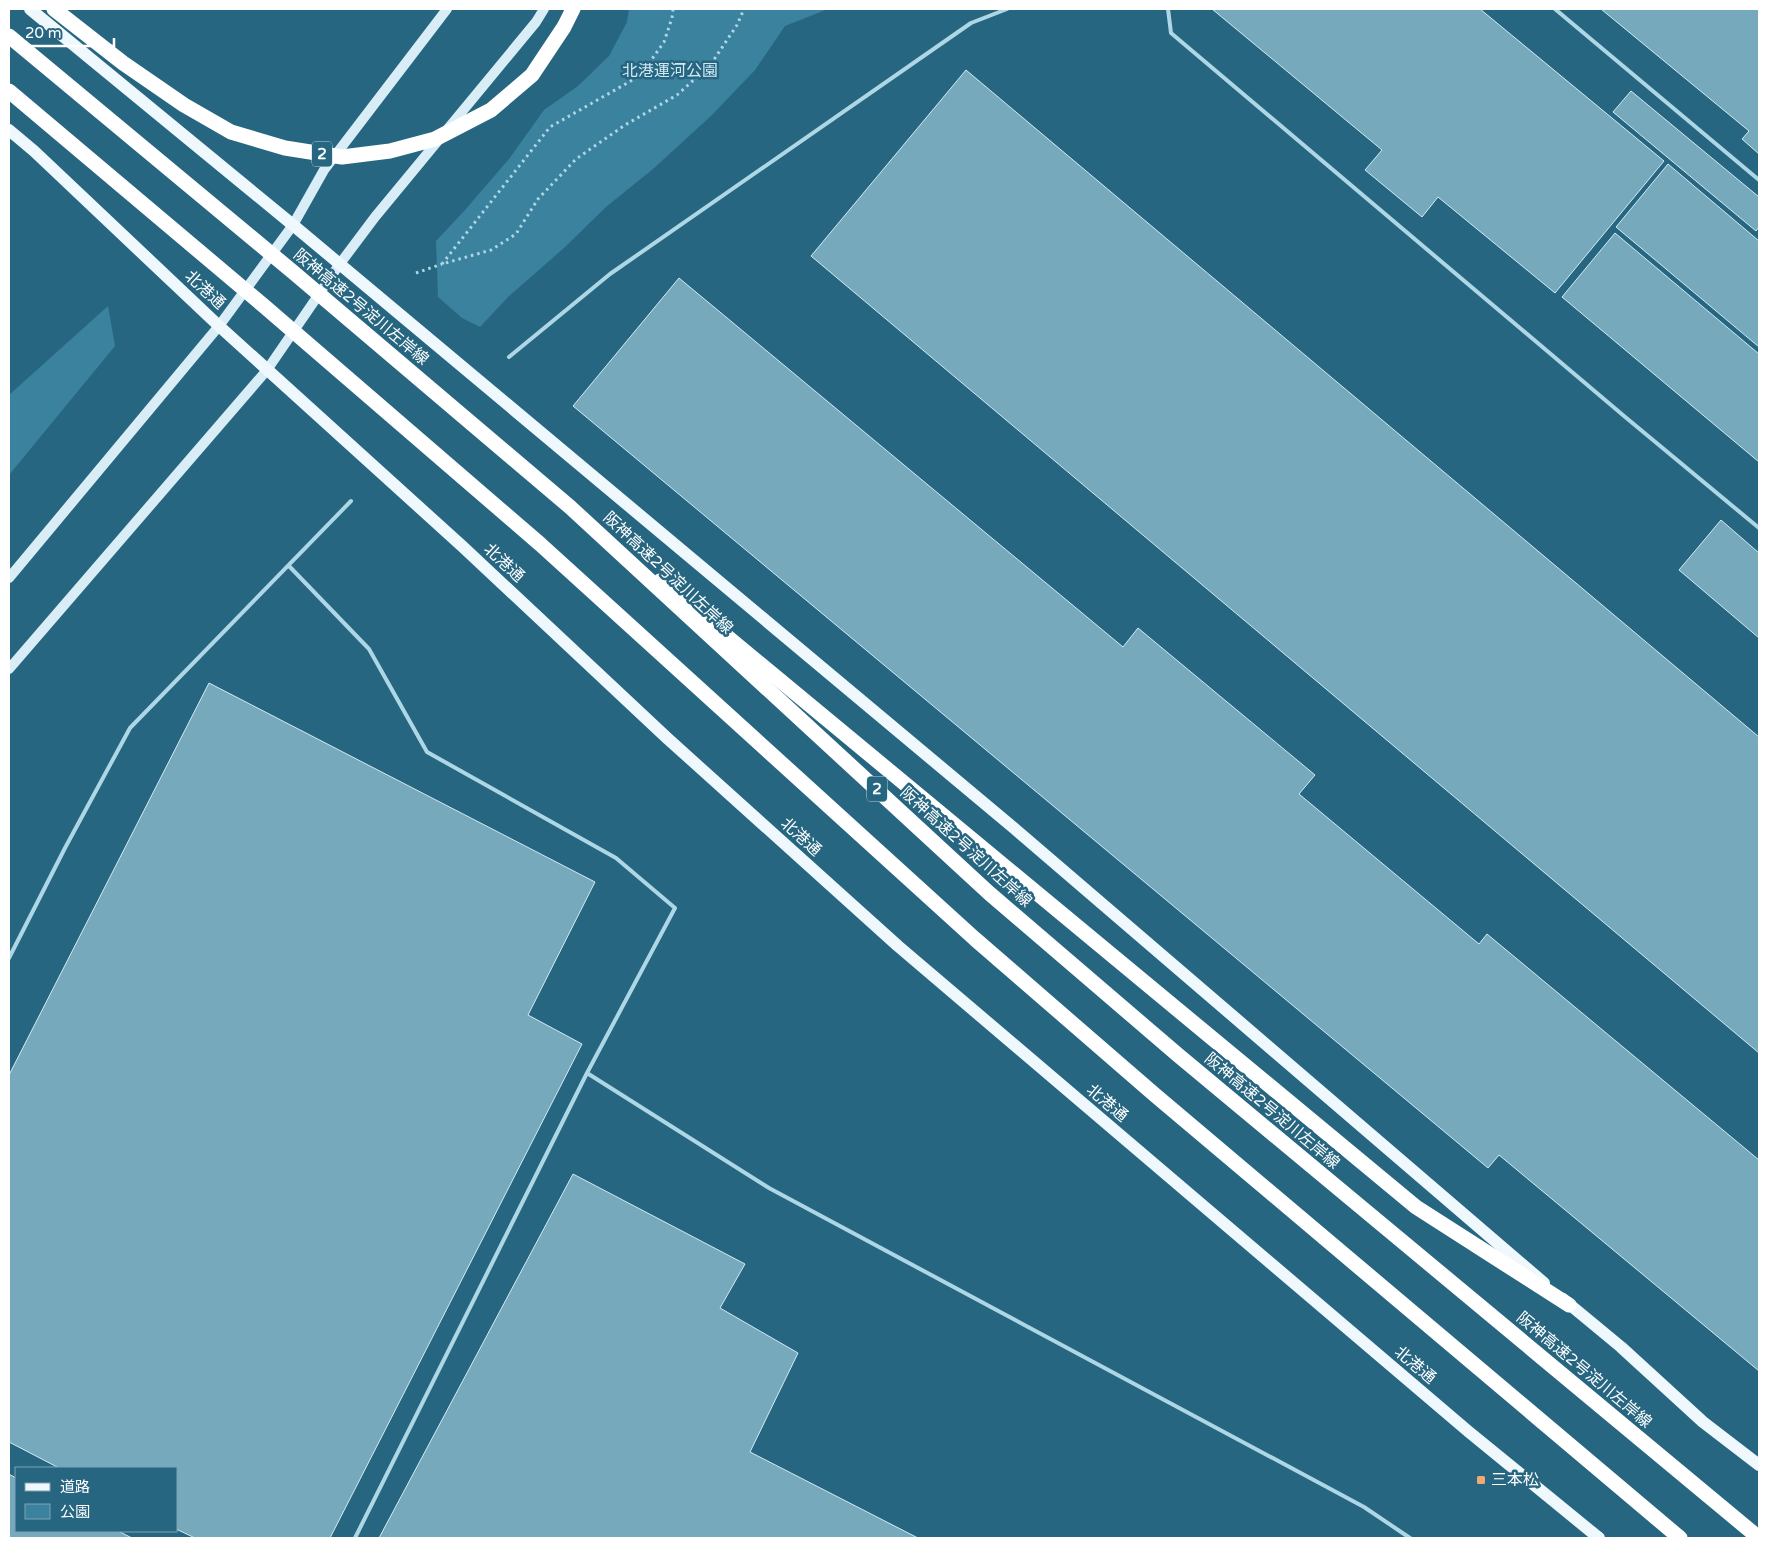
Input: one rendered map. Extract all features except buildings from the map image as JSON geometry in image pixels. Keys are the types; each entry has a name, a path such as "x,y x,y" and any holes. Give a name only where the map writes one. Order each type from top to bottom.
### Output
{"highway":[{"name":"2","path":"54,9 123,63 184,104 231,132 285,148 342,157 390,151 435,139 491,110 532,75 564,27 573,9"},
{"name":"阪神高速2号淀川左岸線","path":"9,36 293,272 570,507 989,893 1178,1055 1753,1533"},
{"path":"9,91 264,306 533,538 975,939 1155,1095 1680,1538"},
{"path":"570,507 1416,1207 1569,1305"}],"main road":[{"path":"30,9 293,225 1015,829 1569,1305 1621,1347 1703,1422 1759,1466"},
{"name":"北港通","path":"9,130 34,151 219,326 462,546 667,738 898,946 1469,1432 1599,1538"}],"street":[{"path":"9,578 219,326 293,225 324,170 447,9"},
{"path":"9,668 267,370 375,217 536,22 544,9"}],"lane":[{"path":"509,357 618,268 971,23 1007,9"},
{"path":"1168,9 1171,33 1616,410 1759,528"},
{"path":"1555,9 1759,180"},
{"path":"9,958 64,848 130,728 351,501"},
{"path":"289,566 369,649 427,752 616,858 675,908 587,1073 355,1538"},
{"path":"587,1073 769,1188 1364,1508 1410,1538"}],"path":[{"path":"442,264 550,127 636,78 664,42 673,9"},
{"path":"416,273 491,250 516,234 538,198 576,158 617,130 676,95 697,77 715,58 737,25 744,9"}],"green space":[{"name":"北港運河公園","path":"629,9 828,9 785,26 755,70 712,115 653,169 606,207 564,248 508,297 480,327 462,318 438,297 436,241 509,159 544,110 578,86 609,56 627,22"},
{"path":"108,306 115,346 9,475 9,395"}],"place":[{"name":"三本松","path":"1481,1480"}]}
